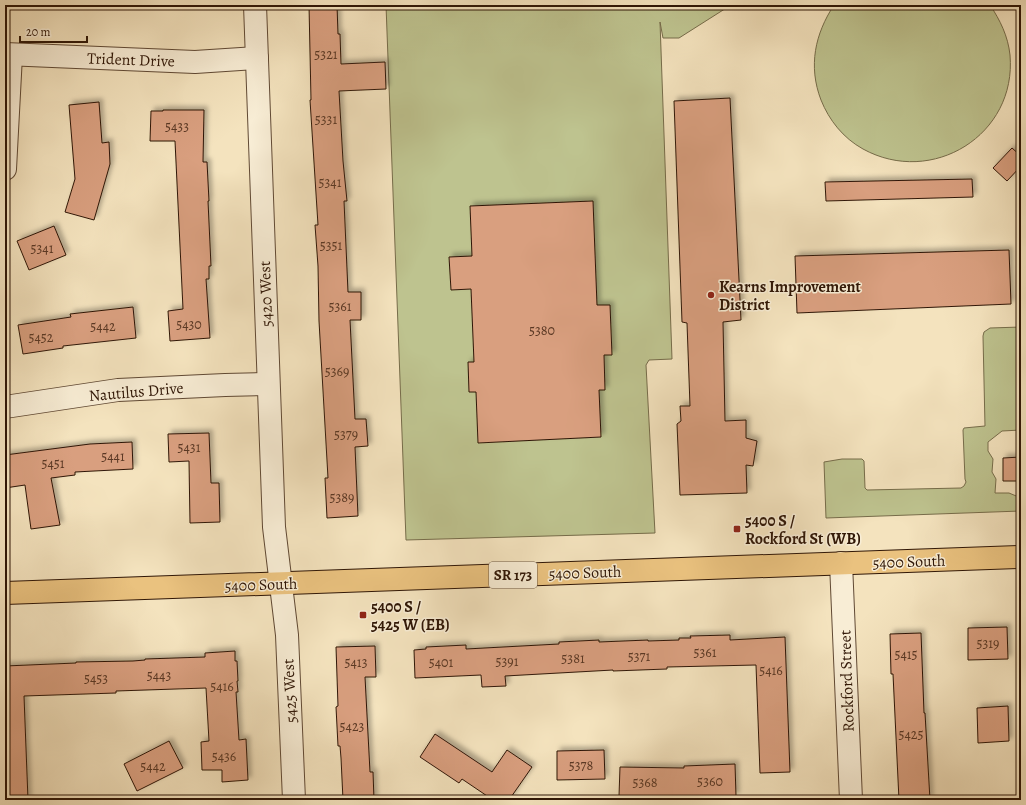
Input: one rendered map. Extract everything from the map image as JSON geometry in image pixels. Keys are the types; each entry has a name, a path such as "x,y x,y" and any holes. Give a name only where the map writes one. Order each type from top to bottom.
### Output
{"main road":[{"name":"5400 South","path":"5,593 1021,557"}],"street":[{"name":"5420 West","path":"255,5 274,527 280,583"},
{"name":"Trident Drive","path":"8,54 195,62 257,58"},
{"path":"5,169 8,54"},
{"name":"Nautilus Drive","path":"5,407 118,390 268,384"},
{"name":"Rockford Street","path":"841,563 851,800"},
{"name":"5425 West","path":"280,583 287,635 294,800"}],"green space":[{"path":"386,5 731,5 679,38 663,38 660,22 672,359 649,360 646,365 655,533 406,540"},
{"path":"834,5 990,5 1003,28 1007,41 1010,55 1009,84 1000,109 985,130 965,146 942,157 916,162 889,159 863,149 849,140 828,115 821,100 815,75 814,63 818,39 827,16"},
{"path":"1021,327 1021,430 1002,431 988,442 988,451 993,459 992,472 996,479 995,493 1009,493 1021,498 1021,511 826,518 824,462 842,459 862,459 864,461 865,488 867,490 961,488 964,486 966,482 963,430 964,428 985,426 984,332 990,328"}],"building":[{"path":"309,5 337,5 341,64 385,62 386,89 339,91 347,201 344,201 348,292 361,292 361,320 350,320 355,419 366,419 368,446 355,447 358,516 327,518 325,478 328,478 315,225 318,225 310,100"},
{"name":"Kearns Improvement District","path":"730,98 741,320 723,322 725,421 746,420 746,438 757,441 753,466 746,465 747,493 680,495 677,424 681,421 680,406 690,406 687,323 682,322 674,101"},
{"path":"99,102 102,143 109,142 110,164 94,220 65,212 75,179 69,105"},
{"path":"204,110 203,162 207,162 211,266 209,266 209,279 206,279 210,338 170,341 168,311 183,309 175,141 150,141 151,111"},
{"path":"1012,148 1021,156 1021,166 1007,181 993,168"},
{"path":"972,179 973,197 826,201 825,182"},
{"path":"593,201 597,305 610,305 612,355 604,355 605,390 599,390 601,437 478,443 476,392 469,392 468,362 474,362 471,289 451,290 449,257 472,256 470,206"},
{"path":"54,226 66,255 29,270 17,241"},
{"path":"1009,250 1011,304 797,313 795,256"},
{"path":"133,307 136,338 63,346 63,348 23,354 18,325 71,317 70,314"},
{"path":"209,433 211,483 219,483 220,522 190,523 189,461 169,462 168,434"},
{"path":"132,442 133,469 75,472 75,475 51,478 60,525 31,529 25,485 5,488 5,455 90,444"},
{"path":"1021,457 1021,481 1003,481 1003,458"},
{"path":"1007,627 1008,659 968,660 968,628"},
{"path":"921,633 924,713 930,800 899,800 890,634"},
{"path":"730,635 730,640 785,637 790,772 760,773 756,665 667,667 667,669 613,670 505,676 506,686 482,687 481,675 415,678 414,650 426,649 426,647 466,645 466,649 559,644 559,642 599,640 599,642 679,640 679,638 691,638 690,636"},
{"path":"375,646 376,677 365,677 370,772 373,772 374,800 343,800 336,707 338,706 336,647"},
{"path":"235,651 238,681 238,692 236,692 239,740 246,739 248,780 222,782 222,770 202,770 201,742 209,741 206,688 24,696 28,800 5,800 5,666 205,657 205,653"},
{"path":"1008,706 1009,741 978,743 977,708"},
{"path":"435,734 492,772 507,750 532,767 509,800 493,800 462,779 459,783 420,757"},
{"path":"169,741 183,768 137,791 124,764"},
{"path":"604,750 605,779 557,780 557,751"},
{"path":"735,764 736,796 631,799 632,796 619,796 620,767 684,768 684,766"}],"place":[{"name":"Kearns Improvement District","path":"711,295"},
{"name":"5400 S / Rockford St (WB)","path":"737,529"},
{"name":"5400 S / 5425 W (EB)","path":"363,615"}]}
